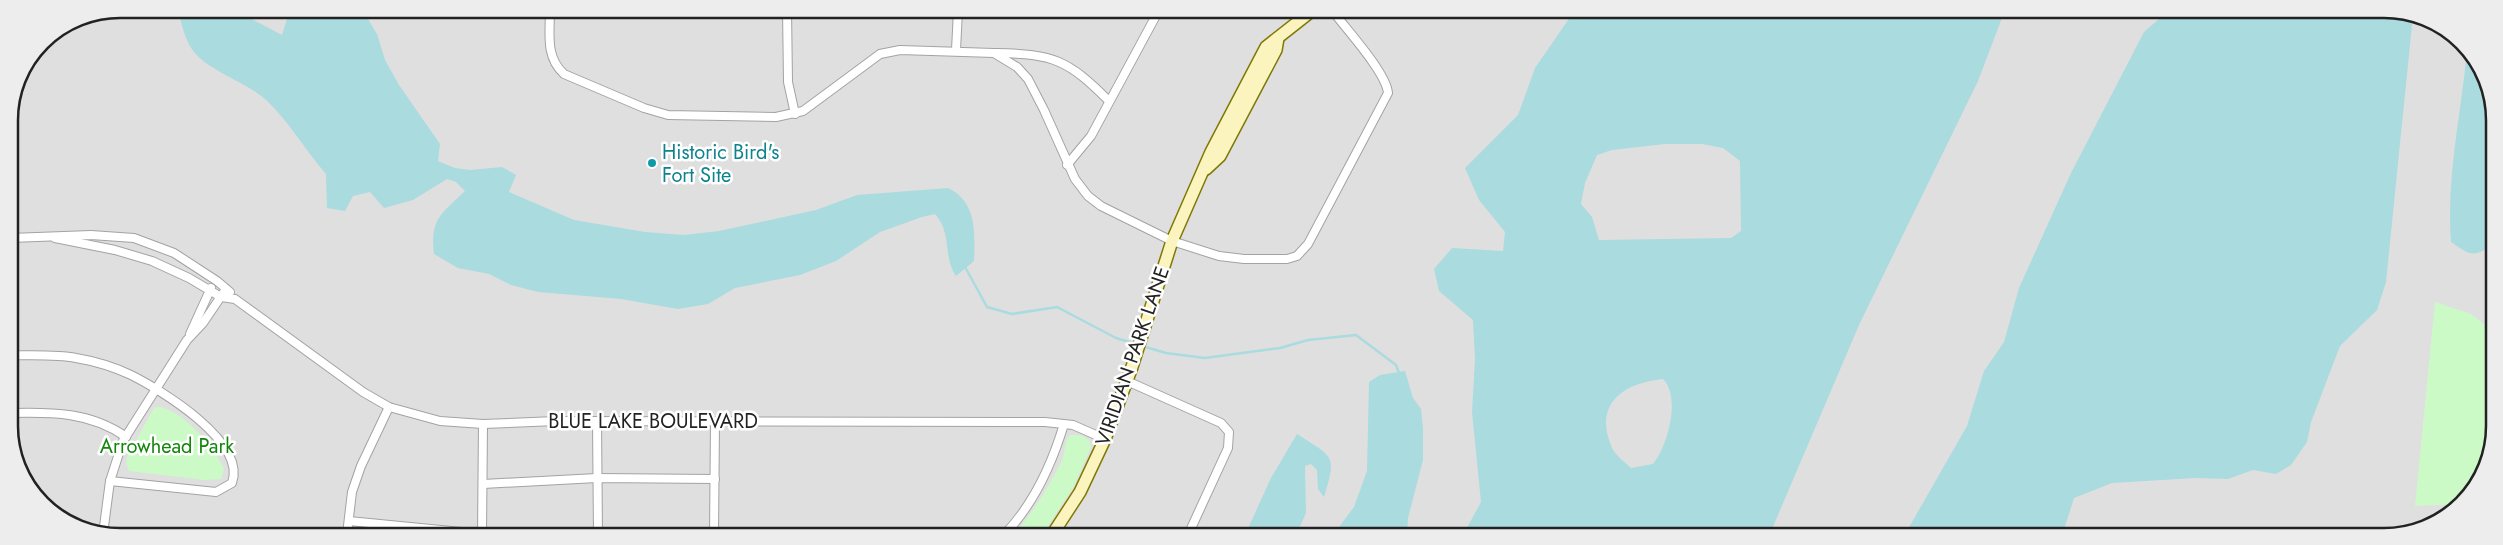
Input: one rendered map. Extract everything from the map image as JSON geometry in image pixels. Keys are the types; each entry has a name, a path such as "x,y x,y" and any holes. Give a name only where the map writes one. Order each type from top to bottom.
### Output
{"street":[{"path":"550,18 550,50 557,68 572,79 644,108 668,115 758,118 795,114 813,104 858,68 880,54 900,50 956,50 1038,55 1064,63 1088,80 1109,101"},
{"path":"787,18 788,82 795,114"},
{"path":"956,50 958,18"},
{"path":"1067,165 1091,136 1155,18"},
{"name":"VIRIDIAN PARK LANE","path":"1057,528 1080,492 1105,439 1132,367 1172,241 1203,172 1220,156 1276,50 1278,38 1303,18"},
{"path":"994,53 1017,67 1028,79 1044,110 1067,165 1083,190 1094,201 1172,241 1205,254 1273,260 1297,256 1308,244 1330,206 1388,94 1385,82 1378,70 1338,18"},
{"name":"BLUE LAKE BOULEVARD","path":"18,238 55,238 91,235 134,238 174,253 216,280 234,299 363,392 389,407 440,421 483,424 597,421 1012,421 1064,424 1083,429 1105,439"},
{"name":"BLUE LAKE BOULEVARD","path":"55,238 114,250 152,261 221,297 234,299"},
{"path":"187,340 216,280"},
{"path":"104,527 114,464 126,437 187,340 226,289"},
{"path":"18,355 74,357 130,375 190,412 214,433 223,444 234,467 232,483 216,492 110,481"},
{"path":"1127,381 1221,423 1229,432 1228,448 1191,528"},
{"path":"348,528 352,492 361,466 389,407"},
{"path":"18,413 75,414 112,427 126,437"},
{"path":"597,421 598,528"},
{"path":"714,528 715,421"},
{"path":"482,528 483,424"},
{"path":"1010,528 1021,514 1044,477 1064,424"},
{"path":"483,484 597,478 715,479"},
{"path":"349,521 419,528"}],"shaded area":[{"path":"106,18 2403,19 2423,25 2456,47 2475,74 2484,100 2486,120 2486,426 2484,445 2475,471 2456,498 2423,520 2403,526 2390,527 120,528 100,526 68,514 47,498 25,465 19,445 18,113 19,100 28,74 43,52 68,31 80,25"}],"green space":[{"path":"2435,302 2471,314 2486,326 2486,426 2484,445 2475,471 2456,498 2448,505 2415,506"},
{"name":"Arrowhead Park","path":"154,408 167,409 177,415 197,431 220,460 224,469 221,479 205,480 129,471 126,463 127,457"},
{"path":"1070,435 1080,435 1089,440 1091,447 1074,486 1047,528 1019,528 1052,480 1062,460 1066,441"}],"water":[{"path":"180,18 250,18 282,35 287,18 367,18 377,34 385,60 399,85 440,144 438,161 455,168 470,170 502,167 516,175 509,192 574,220 645,232 684,235 719,231 816,210 857,195 948,188 964,201 969,210 974,229 974,261 956,276 952,269 944,229 935,214 880,232 836,261 800,275 735,288 708,304 678,309 621,299 538,292 511,285 489,274 458,268 434,254 434,233 439,218 465,191 456,182 447,179 413,200 384,208 370,192 353,196 345,211 327,208 326,174 282,116 257,93 200,59 191,48"},
{"path":"1569,18 2002,18 1978,81 1859,325 1773,527 1467,527 1481,502 1472,412 1475,359 1473,320 1439,291 1434,269 1452,248 1503,251 1505,232 1479,200 1465,168 1518,115 1535,68","holes":["1665,144 1702,144 1723,148 1740,161 1741,231 1731,238 1599,240 1592,217 1581,204 1585,183 1597,155 1612,150","1663,379 1668,387 1672,409 1668,434 1663,446 1653,464 1631,468 1613,451 1607,433 1606,420 1609,408 1624,391 1635,385"]},
{"path":"2160,18 2397,18 2412,22 2386,282 2377,310 2340,346 2311,422 2307,442 2291,465 2276,474 2253,470 2228,479 2196,478 2112,483 2074,498 2065,527 1909,527 1967,426 1984,371 2004,342 2019,288 2071,173 2144,32"},
{"path":"2466,60 2475,74 2480,87 2484,100 2486,120 2486,249 2480,252 2467,252 2451,242 2452,170"},
{"path":"1405,371 1413,398 1421,409 1423,460 1408,518 1407,527 1339,527 1354,507 1367,471 1369,382 1380,375"},
{"path":"1297,434 1325,453 1331,464 1324,497 1318,489 1317,470 1311,464 1305,466 1306,513 1299,527 1248,528 1271,478"}],"waterway":[{"path":"964,265 987,307 1012,314 1057,307 1116,338 1136,344"},
{"path":"1142,346 1166,353 1205,358 1280,348 1308,340 1356,335 1396,365 1399,373"}],"place":[{"name":"Historic Bird's Fort Site","path":"652,163"}]}
